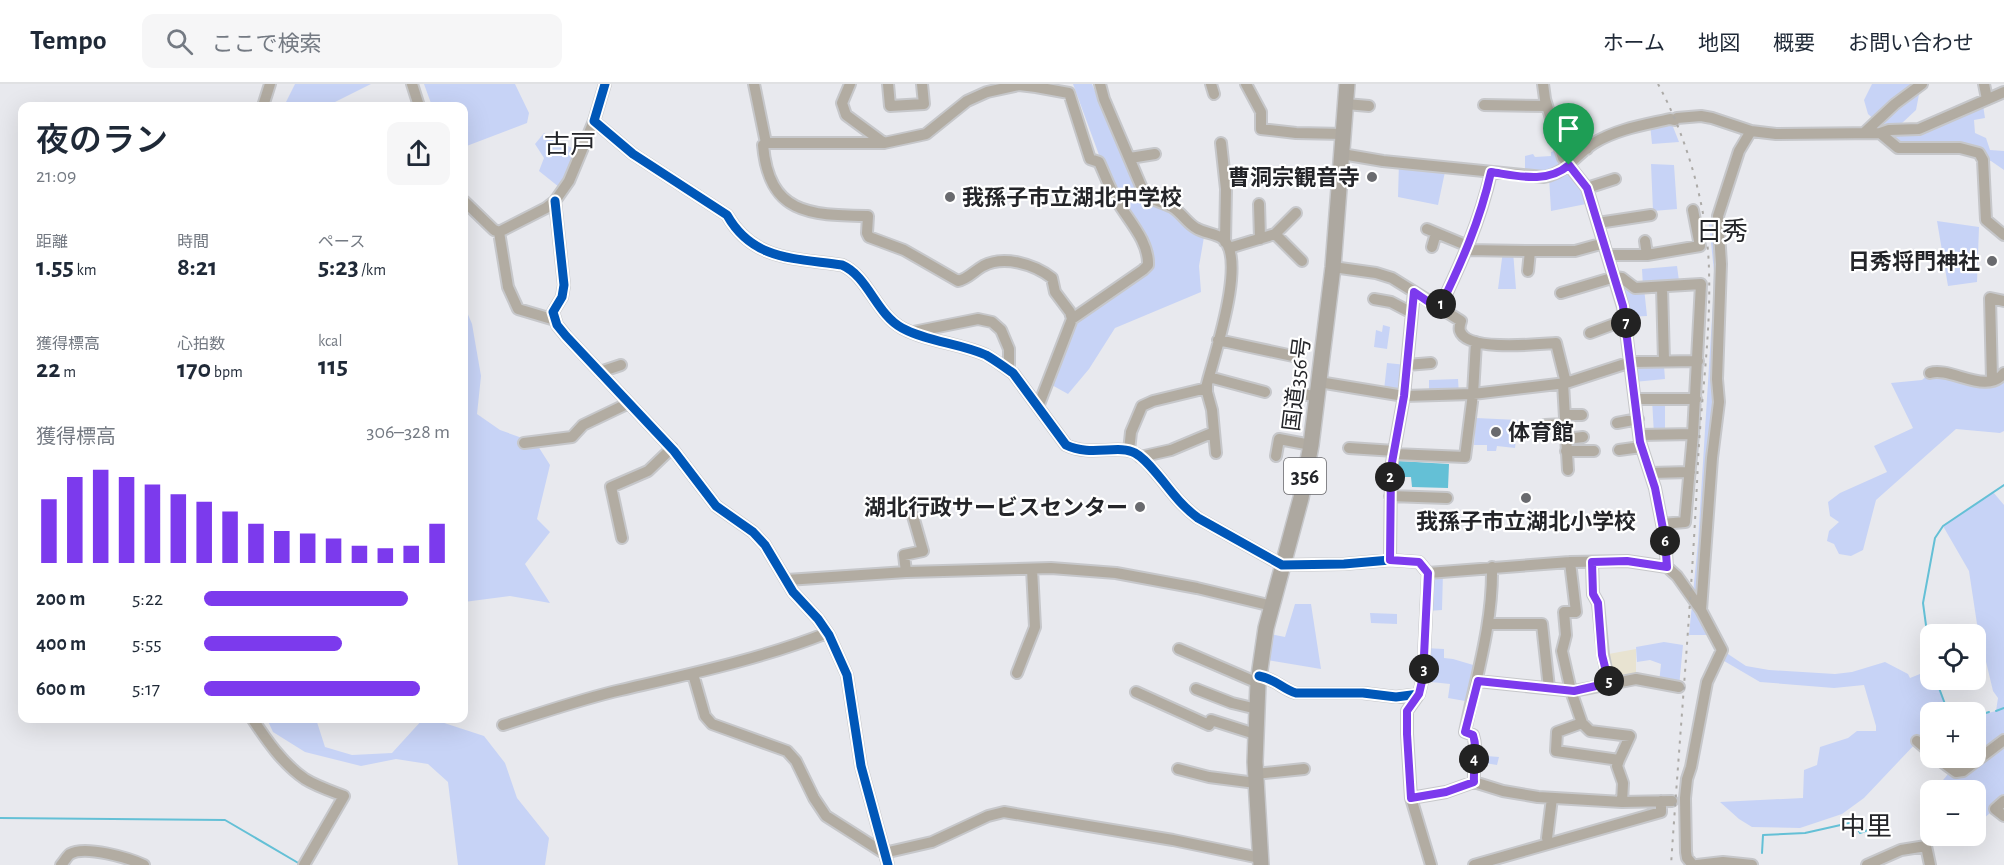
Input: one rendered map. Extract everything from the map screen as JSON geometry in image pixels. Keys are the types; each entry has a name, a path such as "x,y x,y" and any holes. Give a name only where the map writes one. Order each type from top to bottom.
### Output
{"highway":[{"name":"国道356号","path":"1260,862 1255,734 1259,679 1272,606 1301,498 1311,445 1333,267 1347,84"}],"street":[{"path":"264,102 270,84"},
{"path":"412,84 418,102"},
{"path":"754,84 766,143 763,145 765,163 778,194 800,208 837,215 868,216 867,234 869,237 904,250 958,281 965,279 983,266 996,262 1031,266 1052,278 1055,292 1070,312 1072,319"},
{"path":"850,84 842,103 846,115 884,143"},
{"path":"888,84 890,106 924,104 922,84"},
{"path":"1100,84 1104,99 1144,193 1185,216 1197,228 1221,238 1227,245"},
{"path":"1246,84 1261,112 1261,129 1296,133 1344,134"},
{"path":"1543,84 1547,106 1563,158 1587,188 1615,277 1625,320 1641,447 1655,488 1667,567"},
{"path":"1864,133 1895,104 1922,84"},
{"path":"1984,84 1988,99"},
{"path":"766,143 884,143 926,134 967,101 987,92 1018,85 1069,93 1090,159 1100,162 1117,201 1136,227 1148,259 1148,265 1072,319 1038,407"},
{"path":"499,232 555,201 569,181 594,121 602,86"},
{"path":"1342,154 1544,177 1561,172 1587,149 1619,131 1689,116 1712,118 1751,130 1776,134 1880,133 1889,130 1918,129 2004,92"},
{"path":"1346,104 1369,106"},
{"path":"1484,105 1547,106"},
{"path":"594,121 633,154 727,215 734,227 750,243 769,253 842,265 851,269 880,307 901,328 985,355 1010,370 1066,445 1076,450 1134,452 1192,513 1282,565 1344,564 1390,560 1419,562 1428,573 1423,677 1419,694 1407,711 1407,734 1411,798 1431,865"},
{"path":"1701,610 1712,458 1719,402 1717,379 1721,264 1718,216 1739,151 1751,130"},
{"path":"1880,133 1898,148 1960,148 1979,153 1983,160 1986,220 2004,235"},
{"path":"1216,453 1208,383 1228,303 1233,268 1227,245 1226,189 1221,143"},
{"path":"1560,149 1587,149"},
{"path":"1130,158 1155,154"},
{"path":"1439,309 1468,248 1483,208 1491,172"},
{"path":"1587,188 1615,179"},
{"path":"555,201 564,285 562,297 553,312 555,320 566,336 672,448 716,506 753,532 765,545 793,592 818,619 827,633 847,675 861,766 888,865"},
{"path":"1259,203 1260,239"},
{"path":"468,205 499,232"},
{"path":"1608,255 1647,255 1700,246 1693,210"},
{"path":"1227,245 1275,234 1296,213"},
{"path":"1598,223 1651,214"},
{"path":"1432,247 1432,231 1468,248 1575,251 1604,243"},
{"path":"499,232 508,286 518,309 555,320"},
{"path":"1275,234 1302,261"},
{"path":"1646,241 1647,255"},
{"path":"1528,271 1530,251"},
{"path":"1333,267 1376,273 1392,278 1461,321 1460,331 1464,336 1476,342 1497,346 1556,343 1564,383 1568,470"},
{"path":"1561,293 1615,277 1622,278 1635,288 1701,284 1696,399 1685,522 1662,524"},
{"path":"1662,287 1664,361"},
{"path":"1390,560 1391,468 1404,396 1414,292"},
{"path":"1992,380 1990,298 2004,301"},
{"path":"1374,299 1390,302 1412,313"},
{"path":"912,332 978,319 992,322 1001,330 1009,349 1010,370"},
{"path":"1590,333 1625,320"},
{"path":"1218,340 1280,357 1293,356"},
{"path":"1349,448 1465,457 1473,394 1476,342"},
{"path":"1291,393 1318,389 1404,396 1473,394 1564,383 1631,362 1698,362"},
{"path":"1407,366 1431,363"},
{"path":"600,372 621,365"},
{"path":"1930,373 1941,370 1970,381 1992,380 2000,378 2004,373"},
{"path":"1129,451 1131,432 1142,406 1153,400 1208,383 1265,392"},
{"path":"1636,399 1696,399"},
{"path":"524,443 572,437 583,425 629,403"},
{"path":"1545,425 1582,415"},
{"path":"1617,423 1638,419"},
{"path":"1140,457 1165,452 1214,432"},
{"path":"1640,435 1693,434"},
{"path":"1566,439 1583,437"},
{"path":"1276,456 1279,439 1311,445"},
{"path":"1619,450 1641,447"},
{"path":"622,538 611,486 648,471 672,448"},
{"path":"1566,451 1594,451"},
{"path":"1650,473 1690,472"},
{"path":"1390,496 1447,498"},
{"path":"906,572 904,555 923,551 913,516"},
{"path":"1428,573 1570,562 1627,561 1667,567 1677,576 1701,610 1722,650 1707,682 1687,779 1687,858 1695,865 1723,862 1752,865"},
{"path":"1570,562 1576,612 1564,612 1566,635 1562,651 1571,691 1582,723 1590,731 1629,736 1617,766 1623,783 1622,802"},
{"path":"1592,562 1593,594 1598,603 1602,655 1609,683"},
{"path":"1474,782 1473,765 1476,744 1473,735 1465,732 1478,681 1488,624 1493,592 1492,567"},
{"path":"787,580 906,572 1051,568 1116,573 1197,588 1272,606"},
{"path":"1017,674 1035,627 1032,569"},
{"path":"1488,624 1542,624 1549,688"},
{"path":"502,725 618,690 693,674 801,643 827,633"},
{"path":"1179,649 1259,679 1271,678 1289,691 1296,693 1363,693 1396,697 1419,694"},
{"path":"693,674 705,716 712,724 787,751 796,761 814,798 826,816 884,853 932,842 988,816 1004,812 1173,840 1260,862"},
{"path":"1478,681 1571,691 1636,679 1679,687"},
{"path":"1196,689 1232,703 1257,709"},
{"path":"1136,692 1209,725 1211,720 1255,734"},
{"path":"255,723 270,745 292,768 307,780 344,796 304,865"},
{"path":"1582,723 1557,732 1556,751 1618,760"},
{"path":"1986,754 2004,740"},
{"path":"1951,768 1956,772 1967,768"},
{"path":"1178,769 1209,777 1256,778 1304,769"},
{"path":"1411,798 1446,792 1474,782 1503,791 1552,798 1622,802 1667,801 1661,812 1474,865"},
{"path":"1547,838 1552,798"},
{"path":"2004,801 1995,809 2004,816"},
{"path":"1867,865 1901,850 1926,846 1930,865"},
{"path":"61,865 71,854 85,851 129,858 144,865"}],"shaded area":[{"path":"295,84 371,84 335,102 286,102"},
{"path":"424,84 515,84 529,113 527,123 468,145 468,102 431,102"},
{"path":"1073,84 1092,84 1140,200 1173,214 1204,237 1199,266 1201,292 1115,328 1089,369 1068,394 1050,384 1078,316 1145,266 1147,252 1106,174"},
{"path":"1872,84 1921,84 1916,110 1901,124 1879,124 1868,114 1864,100"},
{"path":"1983,105 1985,118 1974,120 1975,133 1986,138 1990,150 2004,151 2004,170 1991,161 1983,160 1979,153 1899,145 1887,136"},
{"path":"1670,119 1679,142 1652,144 1650,124"},
{"path":"544,133 581,153 564,191 539,171 544,158 535,144"},
{"path":"1560,149 1587,149 1569,165 1591,203 1551,211 1549,177 1525,177 1525,156 1533,154 1535,157 1551,156 1551,152"},
{"path":"1399,162 1446,167 1438,205 1398,197"},
{"path":"1651,164 1674,165 1677,209 1653,211"},
{"path":"1937,221 1979,227 1977,282 1948,286"},
{"path":"1709,224 1718,224 1721,301 1701,610 1714,635 1689,635 1698,542 1713,302 1714,271"},
{"path":"1503,251 1513,251 1516,289 1498,289"},
{"path":"1677,266 1679,281 1644,288 1647,316 1626,317 1615,277 1643,287 1642,269"},
{"path":"468,314 472,324 481,376 477,414 500,430 536,443 550,465 537,519 550,532 525,564 550,603 510,596 468,601"},
{"path":"1383,325 1390,327 1387,349 1374,347 1376,330 1382,332"},
{"path":"1631,362 1664,366 1665,379 1634,382"},
{"path":"1387,363 1407,365 1404,396 1384,390"},
{"path":"1930,373 1970,381 2004,373 2004,431 2000,433 1956,429 1876,500 1863,550 1851,556 1839,554 1834,544 1827,541 1829,531 1839,522 1830,516 1828,502 1840,493 1887,472 1874,446 1913,428 1891,383 1922,380"},
{"path":"1458,379 1459,395 1429,396 1429,380"},
{"path":"1652,399 1665,399 1665,435 1654,435"},
{"name":"体育館","path":"1476,418 1518,420 1515,448 1497,446 1496,451 1487,451 1487,445 1474,445"},
{"path":"1398,461 1449,464 1448,488 1412,487 1411,477 1399,477"},
{"path":"1993,492 2004,505 2004,801 1986,816 1986,780 1943,780 1952,769 1956,772 1961,768 1986,768 1986,714 1996,711 1998,698 1993,691 1986,662 1986,624 1977,624 1969,571 1943,526"},
{"path":"1443,572 1442,610 1427,611 1428,573"},
{"path":"1295,604 1311,604 1321,669 1261,659 1265,633 1285,637"},
{"path":"1370,613 1397,614 1397,624 1371,623"},
{"path":"1664,642 1683,645 1679,687 1659,683 1661,664 1650,660 1637,662 1636,647"},
{"path":"1425,648 1444,649 1444,658 1480,667 1471,702 1448,698 1450,684 1422,681"},
{"path":"1722,650 1746,666 1769,670 1835,674 1852,672 1885,662 1908,674 1910,678 1920,674 1920,690 1940,690 1944,702 1920,702 1920,744 1917,742 1864,798 1842,814 1800,828 1752,827 1720,802 1803,798 1804,770 1817,765 1820,747 1848,738 1857,731 1876,731 1876,726 1864,685 1834,688 1760,682 1719,658"},
{"path":"269,723 317,723 325,747 352,755 392,753 419,723 444,723 484,736 505,763 517,798 549,838 545,865 458,865 448,782 428,764 396,759 361,766 305,752 273,732"},
{"path":"1474,755 1499,757 1497,765 1473,761"}],"sand":[{"path":"1636,649 1636,679 1609,683 1603,655"}],"waterway":[{"path":"1926,624 1923,603 1935,538 1943,526 2004,485"},
{"path":"1940,690 1944,702"},
{"path":"1996,711 2004,708"},
{"path":"0,818 225,820 300,864"},
{"path":"1762,853 1763,835 1805,833 1854,822 1860,833 1868,830"}],"railway":[{"path":"1658,84 1678,127 1694,174 1705,224 1709,271 1707,343 1671,865"}],"cycle path":[{"path":"605,84 594,121 633,154 727,215 737,230 762,249 777,255 842,265 859,278 885,314 902,328 912,333 976,351 996,361 1013,373 1066,445 1085,450 1121,450 1135,453 1146,462 1178,500 1198,518 1282,565 1344,564 1390,560 1419,562 1428,573 1423,677 1419,694 1396,697 1363,693 1296,693 1270,679 1259,676"},
{"path":"555,201 564,285 562,297 553,312 557,325 674,451 716,506 753,532 765,545 793,592 818,619 829,635 847,675 861,766 888,865"}],"place":[{"name":"曹洞宗観音寺","path":"1372,177"},
{"name":"我孫子市立湖北中学校","path":"950,197"},
{"name":"日秀将門神社","path":"1992,261"},
{"name":"体育館","path":"1496,432"},
{"name":"我孫子市立湖北小学校","path":"1526,498"},
{"name":"湖北行政サービスセンター","path":"1140,507"}],"district":[{"name":"古戸","path":"570,144"},
{"name":"日秀","path":"1722,231"},
{"name":"中里","path":"1866,826"}],"route":[{"path":"1569,165 1587,188 1626,318 1640,442 1655,488 1665,539 1667,567 1627,561 1592,562 1593,594 1598,603 1602,655 1609,683 1574,691 1478,681 1465,732 1473,735 1476,744 1473,765 1474,782 1446,792 1411,798 1407,711 1419,694 1423,677 1428,573 1419,562 1390,560 1391,468 1404,396 1414,292 1439,309 1467,250 1483,208 1491,172 1544,177 1561,172 1569,165"}]}
